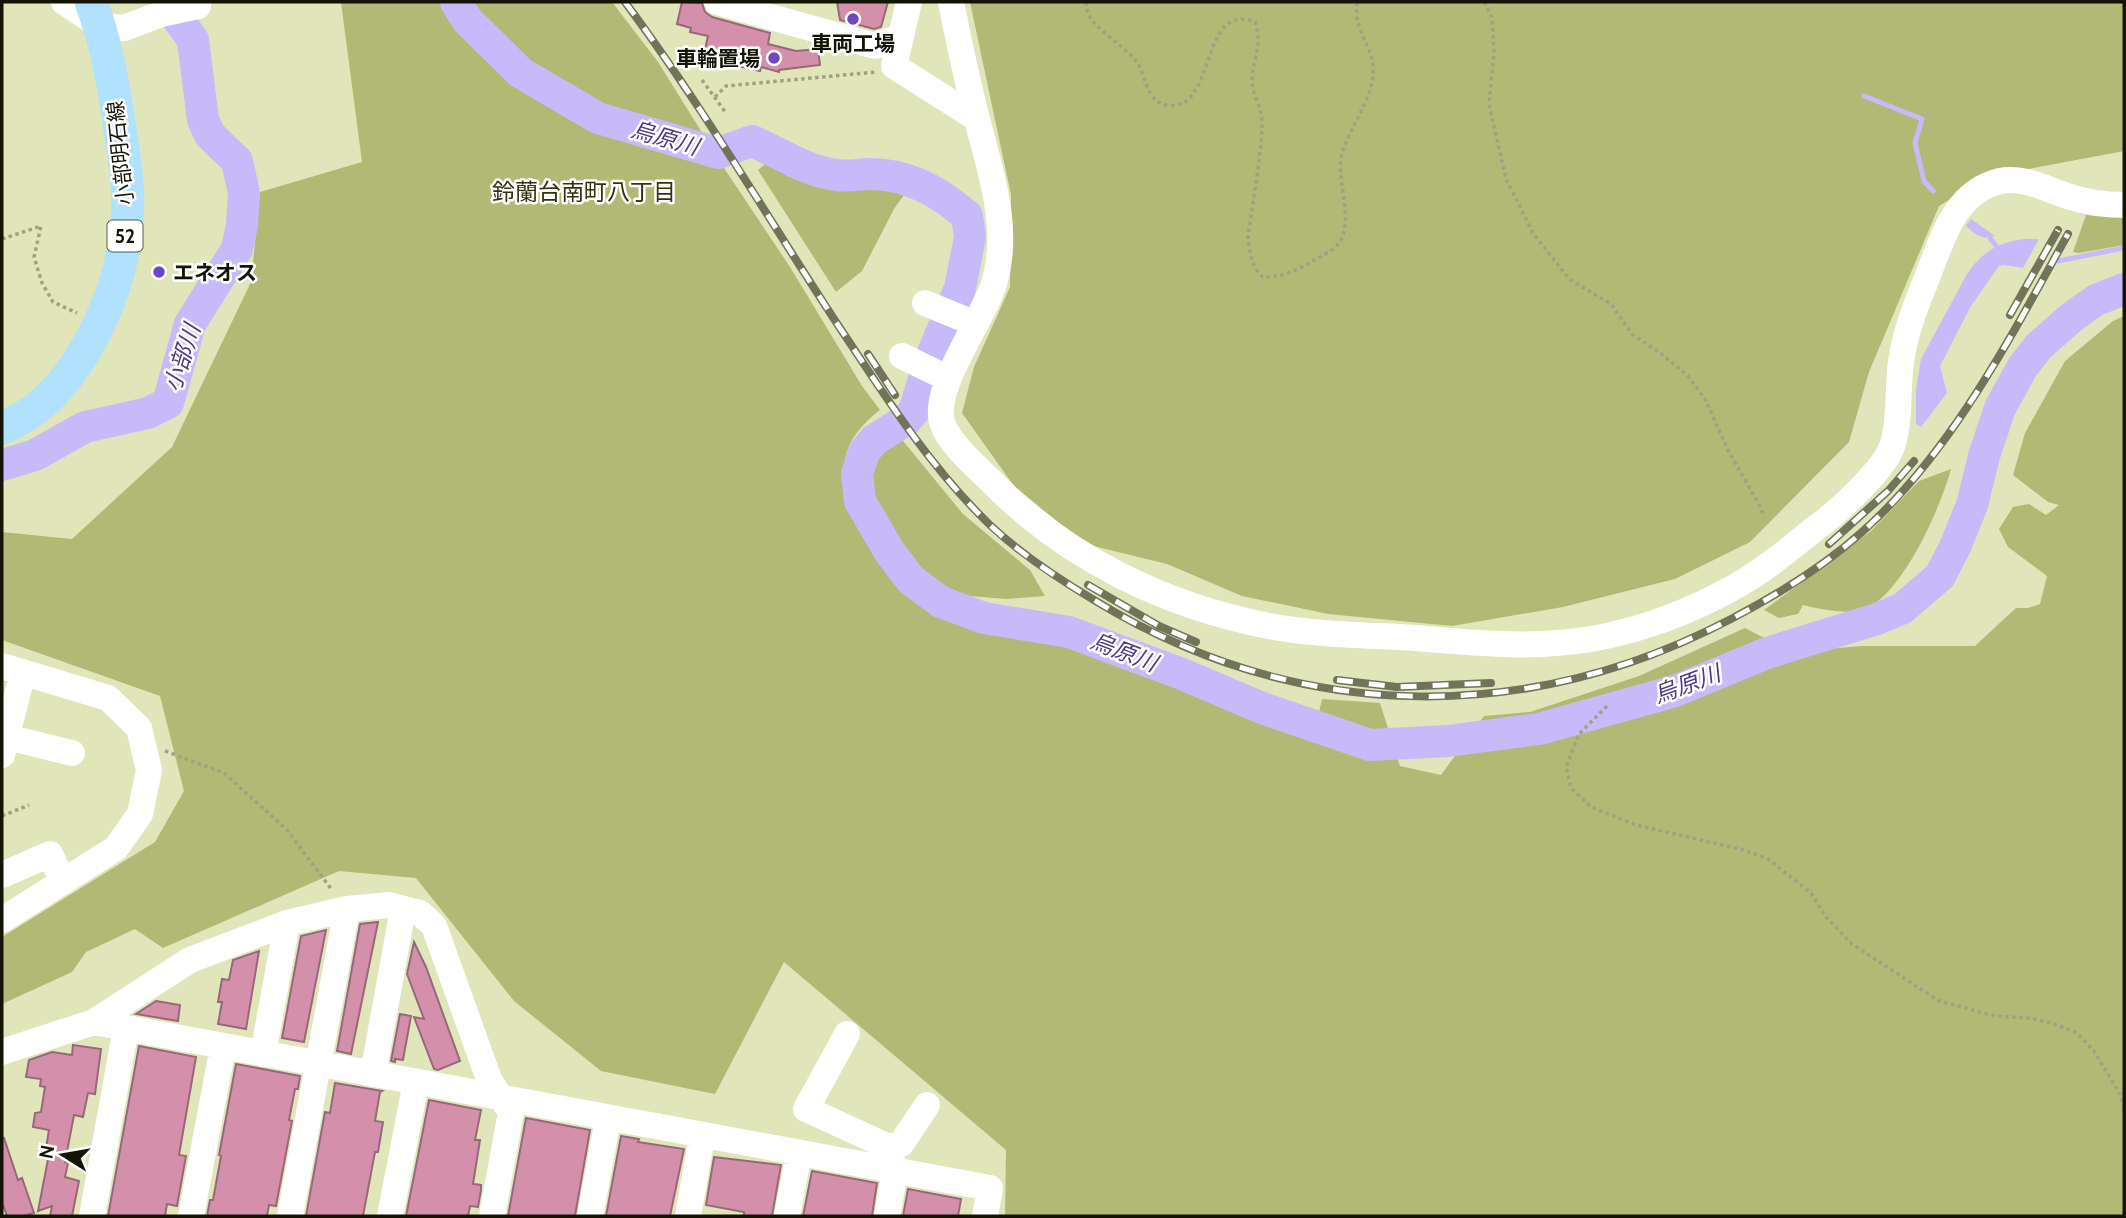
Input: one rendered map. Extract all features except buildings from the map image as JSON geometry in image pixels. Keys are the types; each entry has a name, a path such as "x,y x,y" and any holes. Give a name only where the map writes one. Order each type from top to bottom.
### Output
{"main road":[{"name":"小部明石線","path":"2,428 32,413 69,375 103,319 121,258 127,220 128,187 110,63 97,10"}],"street":[{"path":"64,2 97,10 124,28 161,14 198,6 197,2"},
{"path":"717,2 875,46 894,39 897,53 976,118"},
{"path":"897,53 909,2"},
{"path":"951,2 1001,224 1000,254 995,280 943,379 943,424 956,444 1028,518 1066,545 1129,580 1233,618 1273,626 1328,633 1489,644 1541,644 1591,639 1628,631 1694,607 1742,583 1822,524 1871,476 1890,452 1896,427 1902,356 1911,316 1945,229 1959,208 1977,191 2003,181 2022,181 2094,203 2124,205"},
{"path":"925,303 973,323"},
{"path":"906,359 943,379"},
{"path":"2,920 116,848 140,814 149,770 139,727 108,698 12,669 5,746 72,753"},
{"path":"2,875 50,853 63,881"},
{"path":"2,1052 94,1022 190,960 287,923 347,909 389,905 420,913 434,926 490,1082 511,1112 492,1216"},
{"path":"290,1216 347,909"},
{"path":"373,1074 403,909"},
{"path":"263,1054 287,923"},
{"path":"94,1022 799,1154 892,1159 990,1188 985,1216"},
{"path":"92,1216 126,1028"},
{"path":"847,1034 806,1109 892,1159"},
{"path":"191,1216 223,1047"},
{"path":"390,1216 416,1082"},
{"path":"887,1216 892,1159 928,1105"},
{"path":"590,1216 608,1119"},
{"path":"688,1216 702,1137"},
{"path":"787,1216 799,1154"}],"path":[{"path":"1086,2 1086,10 1093,22 1139,65 1150,93 1160,104 1171,106 1184,103 1194,95 1219,35 1231,20 1243,17 1255,22 1260,36 1252,80 1254,96 1262,116 1262,136 1248,239 1256,271 1263,277 1272,278 1295,271 1327,253 1339,243 1343,231 1345,220 1340,161 1345,143 1371,87 1374,69 1358,22 1357,2"},
{"path":"1484,2 1492,18 1494,53 1489,104 1506,180 1532,233 1569,279 1611,304 1632,334 1688,376 1705,400 1764,517"},
{"path":"715,97 726,86 886,71 897,53"},
{"path":"702,80 726,113"},
{"path":"2,239 41,226 34,257 42,283 52,302 80,314"},
{"path":"1607,706 1579,734 1566,767 1571,788 1591,807 1636,825 1744,850 1768,859 1811,893 1826,917 1853,944 1939,1002 1995,1016 2052,1023 2077,1033 2094,1051 2120,1094 2124,1109"},
{"path":"160,749 224,773 287,830 347,909"},
{"path":"2,816 29,805"}],"green space":[{"path":"341,2 612,2 658,62 790,267 862,386 880,410 861,427 848,450 845,467 852,490 864,481 881,450 899,436 963,514 1030,570 1045,596 1006,599 958,595 948,618 1085,630 1178,663 1314,734 1322,699 1380,703 1400,766 1441,775 1484,716 1530,712 1639,676 1745,628 1791,652 1862,646 1975,646 2016,608 2040,604 2047,576 2008,547 1999,529 2013,507 2029,504 2046,515 2059,505 2048,502 2013,475 2025,433 2065,361 2113,321 2124,316 2124,1216 1005,1216 1006,1150 784,962 715,1094 601,1071 514,1001 416,878 339,871 163,948 135,929 86,952 72,972 2,1004 2,937 155,842 184,791 160,696 2,640 2,532 72,539 172,447 251,282 260,192 362,162"},
{"path":"970,2 2124,2 2124,151 1986,177 1939,206 1869,372 1849,442 1750,542 1675,579 1563,607 1452,626 1328,614 1242,596 1167,564 1085,544 1014,486 962,413 974,367 1010,287 1011,195"},
{"path":"770,160 787,176 828,185 878,181 904,195 862,271 836,292 758,170"},
{"path":"2086,215 2124,217 2124,245 2073,252"},
{"path":"1951,469 1939,505 1919,546 1908,566 1882,598 1868,608 1845,612 1803,605 1798,614 1779,618 1764,610 1871,531 1919,481"}],"shaded area":[{"path":"1971,219 1995,236 1982,237 1976,234 1966,226"},
{"path":"2025,239 2039,239 2023,268 1999,266 1971,306 1940,366 1947,393 1921,427 1916,424 1916,389 1921,359 1967,274 1992,249"}],"waterway":[{"name":"小部川","path":"2,465 35,455 85,427 148,413 168,403 190,324 237,249 244,193 237,161 210,135 203,120 193,40 166,2"},
{"name":"烏原川","path":"456,2 467,20 521,73 598,118 718,153 752,141 805,166 827,173 897,177 934,192 967,216 970,237 960,288 930,360 914,411 906,420 874,440 864,452 857,474 860,501 889,551 911,580 941,602 984,618 1069,632 1182,674 1262,708 1370,745 1448,741 1539,729 1675,691 1767,653 1877,619 1903,608 1940,576 1955,547 1972,505 2000,408 2022,368 2038,347 2072,317 2096,300 2124,289"},
{"path":"1864,96 1922,119 1915,143 1924,181 1933,191"},
{"path":"1990,238 1996,246"},
{"path":"2058,261 2124,248"}],"railway":[{"path":"625,2 707,120 889,402 946,478 990,525 1027,556 1066,583 1170,640 1249,670 1329,688 1410,696 1491,693 1572,679 1652,654 1731,619 1782,590 1816,569 1862,532 1924,466 1977,392 2068,234"},
{"path":"2010,315 2058,230"},
{"path":"868,354 895,395"},
{"path":"1829,544 1888,491 1914,461"},
{"path":"1088,585 1159,626 1196,642"},
{"path":"1337,680 1397,687 1491,683"}],"place":[{"name":"車両工場","path":"853,19"},
{"name":"車輪置場","path":"774,58"},
{"name":"エネオス","path":"159,272"}],"district":[{"name":"鈴蘭台南町八丁目","path":"584,192"}]}
